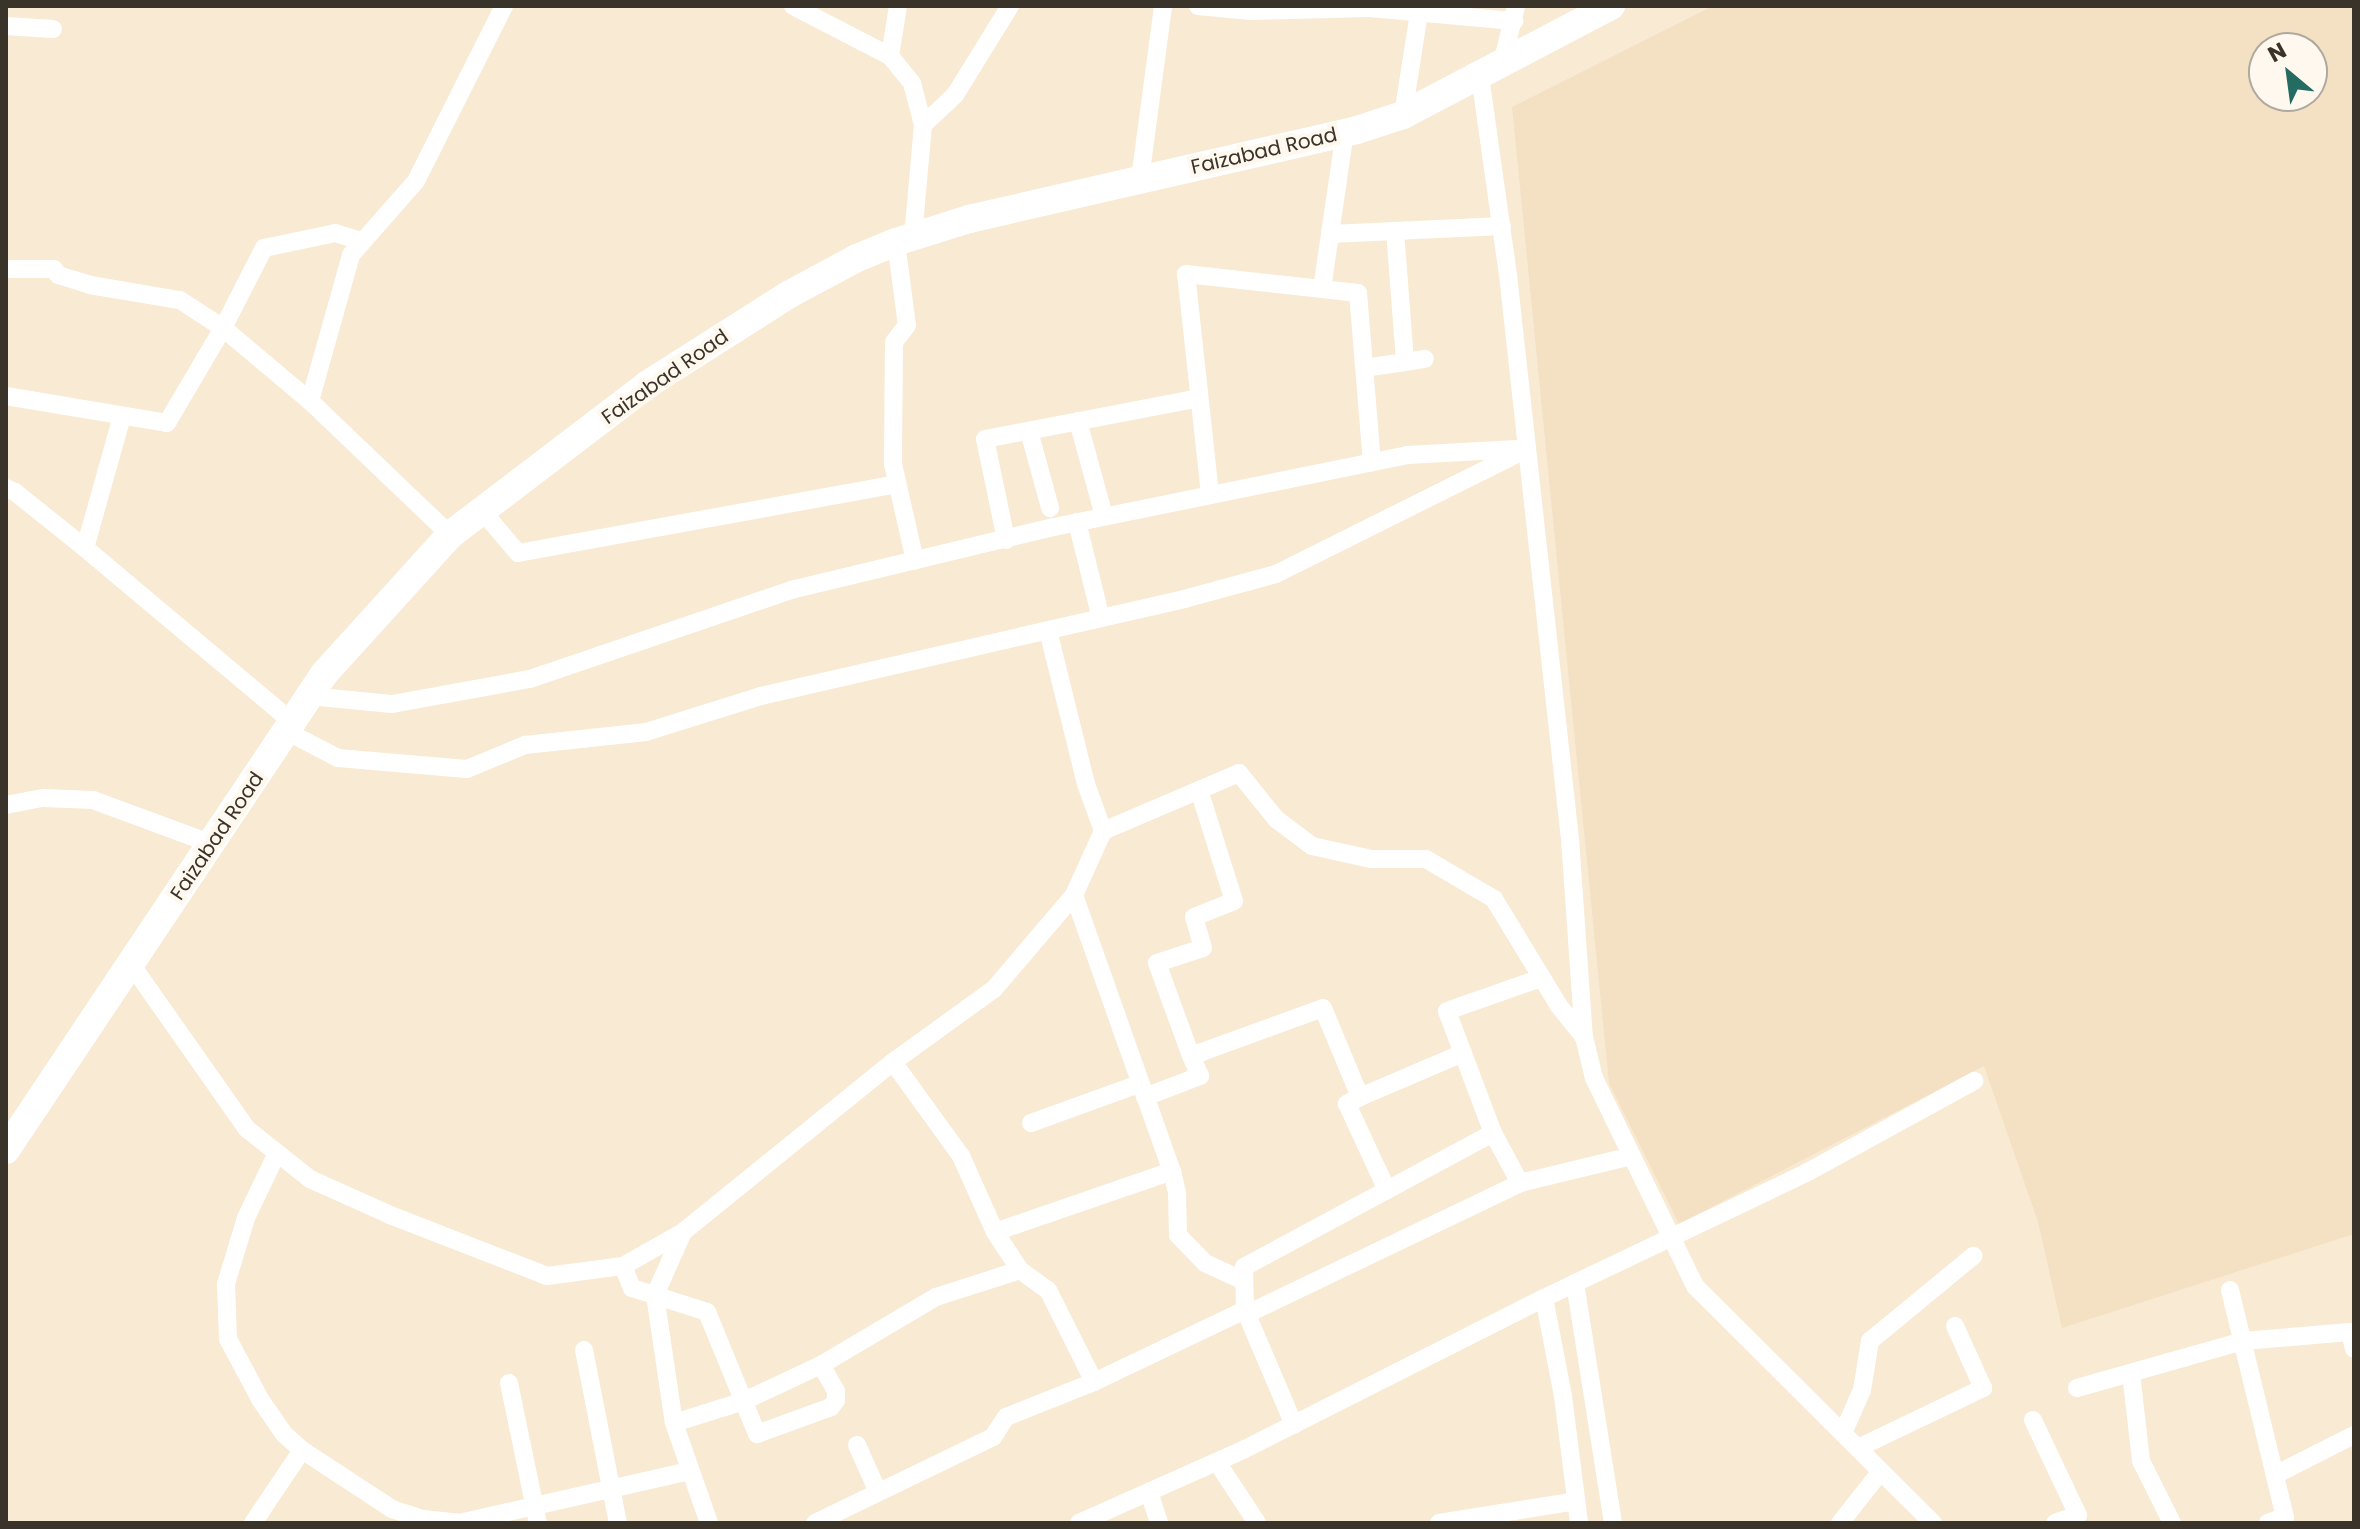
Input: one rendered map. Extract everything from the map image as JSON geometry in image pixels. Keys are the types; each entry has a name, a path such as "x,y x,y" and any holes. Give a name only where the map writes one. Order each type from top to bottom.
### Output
{"main road":[{"name":"Faizabad Road","path":"6,1150 324,674 450,535 648,384 788,295 857,258 904,239 969,219 1345,132 1403,115 1611,6"}],"street":[{"path":"310,401 351,255 416,181 504,6"},
{"path":"793,6 819,12 890,56 912,83 923,125 904,239 907,325 894,342 893,464 915,561"},
{"path":"890,56 898,6"},
{"path":"923,125 955,95 1010,6"},
{"path":"1140,179 1163,6"},
{"path":"1198,6 1251,11 1370,8 1419,13 1515,14 1491,70 1502,226 1573,871 1584,1037 1594,1078 1695,1286 1933,1523"},
{"path":"1403,115 1419,13"},
{"path":"6,26 53,29"},
{"path":"1322,289 1345,132"},
{"path":"1330,234 1502,226"},
{"path":"1395,231 1405,362"},
{"path":"6,396 167,423 223,328 264,248 335,233 361,241"},
{"path":"6,269 54,269 58,275 90,285 180,300 223,328 310,401 450,535"},
{"path":"1210,494 1186,274 1358,293 1372,462"},
{"path":"1364,368 1425,359"},
{"path":"1006,540 985,439 1199,398"},
{"path":"85,548 122,416"},
{"path":"1078,421 1104,516"},
{"path":"1029,431 1050,508"},
{"path":"309,696 392,704 530,679 795,589 1077,522 1407,455 1527,449"},
{"path":"6,488 85,548 289,727 338,758 467,769 525,745 646,732 761,696 1048,631 1276,574 1527,449"},
{"path":"483,512 518,553 897,484"},
{"path":"1077,522 1101,618"},
{"path":"1048,631 1086,784 1103,831"},
{"path":"131,964 247,1129 310,1179 390,1215 547,1276 623,1266 683,1232 893,1062 994,989 1074,895 1103,831 1239,773 1276,819 1312,846 1371,859 1426,859 1464,878 1494,899 1541,978 1584,1037"},
{"path":"1031,1123 1200,1076 1157,963 1203,948 1194,917 1234,901 1199,790"},
{"path":"6,805 43,798 93,800 212,844"},
{"path":"1074,895 1172,1171 1177,1193 1178,1235 1205,1263 1244,1281"},
{"path":"1520,1183 1493,1133 1447,1011 1541,978"},
{"path":"1191,1056 1323,1008 1360,1097"},
{"path":"1387,1190 1347,1104 1463,1053"},
{"path":"893,1062 961,1156 995,1232 1020,1270 1048,1290 1094,1382"},
{"path":"1079,1523 1294,1425 1544,1298 1806,1173 1974,1081"},
{"path":"1294,1425 1246,1312 1244,1267 1493,1133"},
{"path":"277,1153 246,1218 226,1284 228,1339 260,1399 284,1434 302,1450 388,1516 459,1523 537,1514 611,1488 690,1471"},
{"path":"815,1523 993,1437 1006,1417 1094,1382 1520,1183 1632,1156"},
{"path":"995,1232 1172,1171"},
{"path":"683,1232 655,1295 674,1423 709,1523"},
{"path":"1843,1433 1862,1390 1870,1341 1973,1256"},
{"path":"623,1266 632,1288 707,1312 757,1434 831,1407 836,1400 836,1391 821,1365"},
{"path":"674,1423 744,1401 821,1365 936,1297 1020,1270"},
{"path":"1575,1283 1613,1523"},
{"path":"2230,1290 2285,1517 2268,1523"},
{"path":"1544,1298 1563,1396 1579,1523"},
{"path":"1858,1448 1983,1388 1955,1326"},
{"path":"2077,1388 2243,1341 2350,1332 2354,1349"},
{"path":"584,1350 618,1523"},
{"path":"2131,1373 2141,1461 2172,1523"},
{"path":"509,1383 537,1514"},
{"path":"2033,1420 2078,1515 2055,1523"},
{"path":"2275,1475 2354,1435"},
{"path":"857,1445 878,1492"},
{"path":"253,1523 302,1450"},
{"path":"1217,1462 1257,1523"},
{"path":"1840,1523 1881,1471"},
{"path":"1149,1492 1159,1523"},
{"path":"1439,1523 1576,1501"}],"shaded area":[{"path":"1713,6 2354,6 2354,1234 2062,1328 2038,1222 1984,1066 1679,1224 1609,1083 1512,107"}]}
